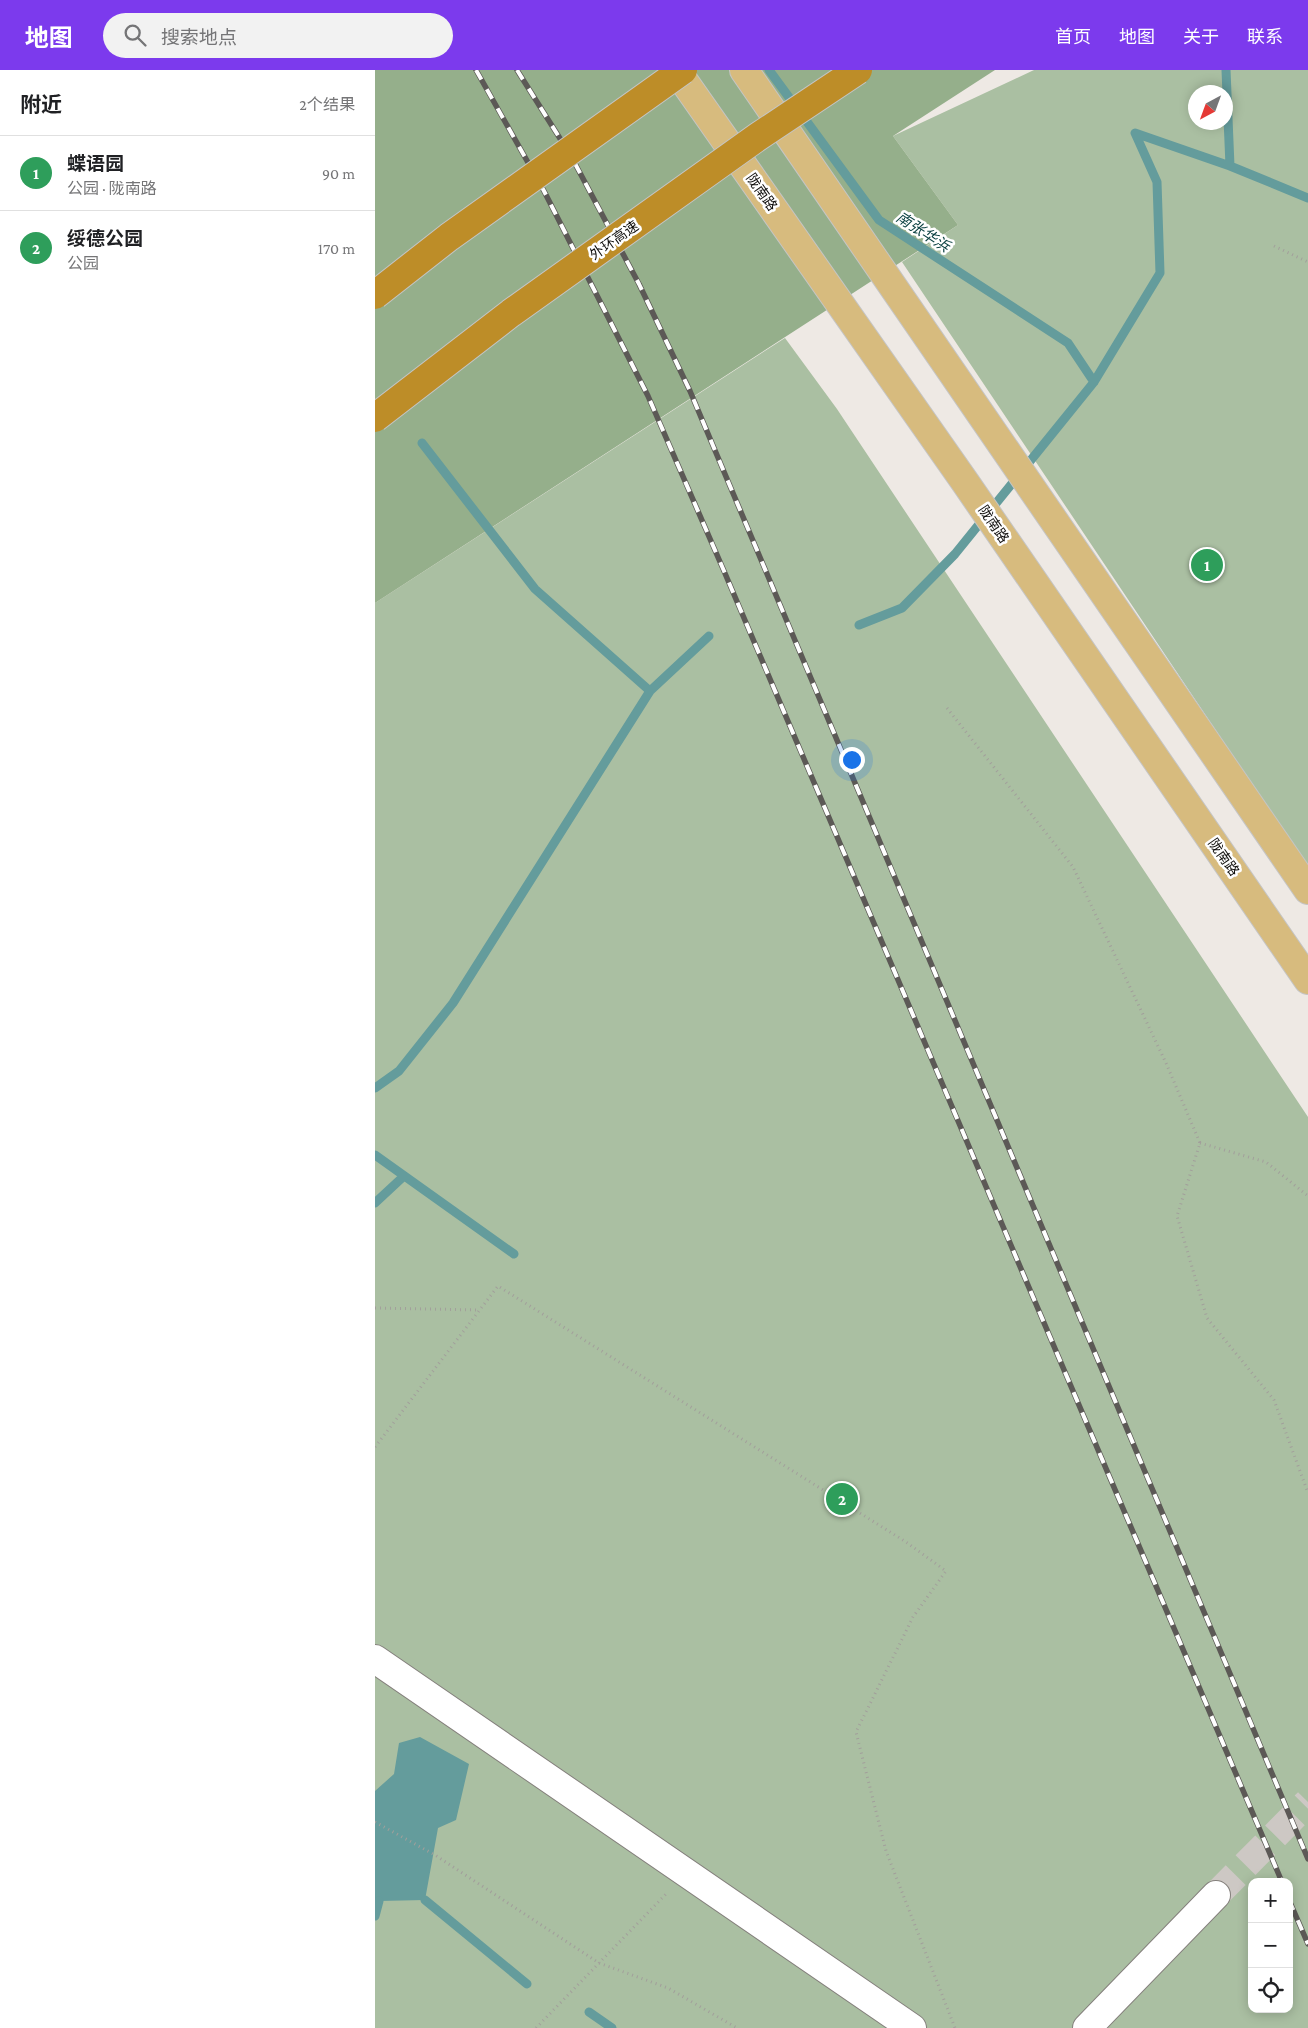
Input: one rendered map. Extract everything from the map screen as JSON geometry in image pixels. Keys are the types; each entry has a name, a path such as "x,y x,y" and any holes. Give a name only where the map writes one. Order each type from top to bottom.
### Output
{"highway":[{"path":"375,294 449,237 683,70"},
{"name":"外环高速","path":"375,418 511,313 759,136 858,70"}],"main road":[{"name":"陇南路","path":"676,70 965,482 1308,980"},
{"path":"744,70 1308,890"}],"street":[{"path":"375,1659 912,2028"},
{"path":"1087,2028 1216,1895"}],"path":[{"path":"1274,246 1308,262"},
{"path":"947,708 1073,867 1166,1063 1200,1143 1177,1216 1207,1318 1274,1400 1308,1493"},
{"path":"1200,1143 1266,1162 1308,1196"},
{"path":"375,1447 497,1286 897,1536 946,1570 913,1617 856,1732 886,1851 955,2028"},
{"path":"375,1308 479,1310"},
{"path":"375,1822 435,1855 599,1964 668,1988 737,2028"},
{"path":"536,2028 686,1872"}],"green space":[{"path":"375,70 995,70 893,136 958,225 375,603"},
{"path":"1034,70 1308,70 1308,868 902,262 958,225 893,136"},
{"path":"785,338 837,409 1308,1117 1308,2028 375,2028 375,603"}],"water":[{"path":"420,1737 469,1764 456,1820 438,1828 425,1900 379,1901 375,1899 375,1791 394,1774 399,1743"}],"waterway":[{"name":"南张华浜","path":"769,70 879,220 1068,343 1094,382"},
{"path":"1226,70 1230,166 1308,198"},
{"path":"859,625 902,608 955,554 1094,382 1160,273 1157,182 1135,133 1230,166"},
{"path":"422,443 535,589 650,691"},
{"path":"375,1088 399,1071 453,1003 650,691 709,636"},
{"path":"375,1155 514,1254"},
{"path":"375,1203 404,1176"},
{"path":"425,1900 527,1984"},
{"path":"375,1916 379,1901"},
{"path":"589,2012 612,2028"}],"tunnel":[{"path":"1216,1895 1308,1802"}],"railway":[{"path":"476,70 544,191 648,396 1280,1878"},
{"path":"517,70 571,156 639,284 690,391 1308,1859"},
{"path":"1293,1909 1308,1944"}],"place":[{"name":"蝶语园","path":"1207,565"},
{"name":"绥德公园","path":"842,1499"}]}
